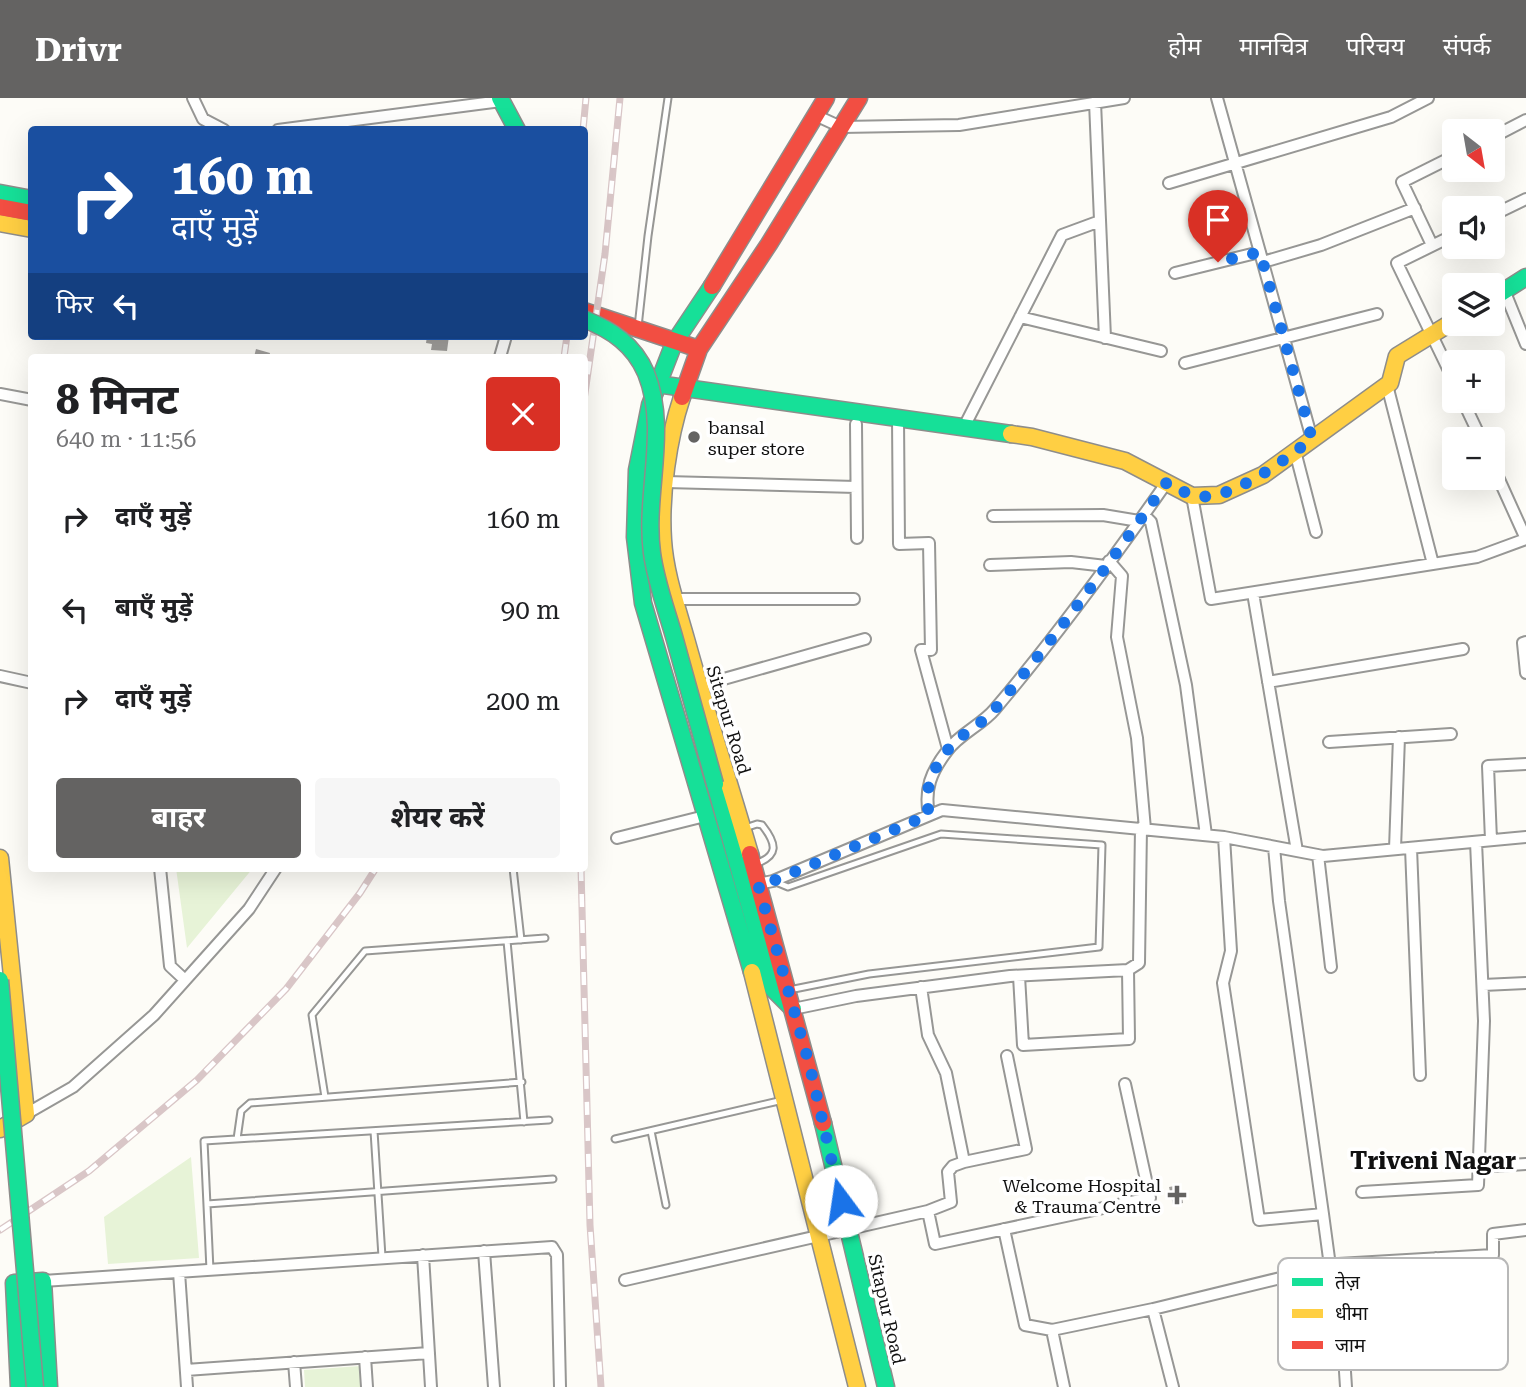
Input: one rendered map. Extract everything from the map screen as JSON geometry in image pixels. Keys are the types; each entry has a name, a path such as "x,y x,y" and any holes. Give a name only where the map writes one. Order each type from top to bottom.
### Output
{"main road":[{"path":"826,98 725,267 676,340 657,384 645,418 636,474 636,567 653,642 764,1014 857,1387"},
{"name":"Sitapur Road","path":"859,98 769,244 699,349 674,422 666,482 663,542 675,599 752,865 766,883 780,989 793,1009 810,1067 886,1387"},
{"path":"501,99 515,126"},
{"path":"0,193 28,198"},
{"path":"0,207 28,212"},
{"path":"0,223 28,228"},
{"path":"1505,290 1526,277"},
{"path":"588,312 699,349"},
{"path":"588,321 625,340 639,359 651,388 655,428 649,509 650,543 715,784 780,989 764,1014"},
{"path":"657,384 1032,437 1125,461 1192,496 1219,495 1263,475 1391,383 1397,356 1442,328"},
{"path":"0,858 26,1114 0,1129"},
{"path":"0,980 35,1387"},
{"path":"19,1387 14,1283 43,1281 49,1387"}],"street":[{"path":"193,98 203,119 216,126"},
{"path":"816,115 841,127 959,125 1124,98"},
{"path":"1217,98 1312,439"},
{"path":"1169,183 1391,117 1428,98"},
{"path":"307,126 501,99"},
{"path":"1096,102 1105,338"},
{"path":"1505,131 1526,120"},
{"path":"1433,246 1402,182 1442,162"},
{"path":"1505,209 1526,199"},
{"path":"1175,273 1321,245 1415,208"},
{"path":"964,427 1062,235 1100,221"},
{"path":"1442,241 1396,263 1442,354"},
{"path":"1505,305 1526,344"},
{"path":"1185,363 1377,314"},
{"path":"1020,317 1161,351"},
{"path":"1387,385 1433,564"},
{"path":"0,394 28,399"},
{"path":"898,418 899,544 929,542 931,650 921,650 948,749"},
{"path":"856,424 857,538"},
{"path":"1295,451 1316,532"},
{"path":"666,482 856,487"},
{"path":"929,815 926,796 929,781 948,749 993,712 1167,482"},
{"path":"1192,496 1211,599 1477,557 1526,539 1504,490"},
{"path":"993,516 1103,514 1141,518 1151,522 1186,685 1206,835"},
{"path":"793,1009 856,996 921,987 1019,975 1128,970 1139,964 1143,829 1137,738 1117,637 1122,576 1107,564 1071,562 990,565"},
{"path":"1253,593 1297,851"},
{"path":"675,599 854,599"},
{"path":"699,686 865,639"},
{"path":"1526,642 1523,643 1526,673"},
{"path":"1268,682 1463,649"},
{"path":"0,676 28,682"},
{"path":"1329,742 1451,734"},
{"path":"1395,849 1399,737"},
{"path":"1491,840 1488,766 1526,764"},
{"path":"766,883 942,810 1224,837 1318,855 1526,837"},
{"path":"617,838 705,816"},
{"path":"1224,837 1231,951 1223,983 1259,1220 1323,1214"},
{"path":"1362,1192 1478,1185 1484,1021 1476,842"},
{"path":"1274,846 1279,901 1323,1214 1332,1258"},
{"path":"1411,848 1420,1075"},
{"path":"1318,855 1331,967"},
{"path":"160,872 170,966 185,980"},
{"path":"26,1114 73,1087 154,1015 249,909 273,872"},
{"path":"1019,975 1024,1045 1129,1039 1128,970"},
{"path":"1483,985 1526,983"},
{"path":"921,987 928,1035 946,1073 964,1162"},
{"path":"625,1280 928,1211 951,1202 948,1172 950,1168 964,1162 1026,1149 1007,1056"},
{"path":"928,1211 935,1244 1150,1198 1125,1084"},
{"path":"1479,1167 1526,1164"},
{"path":"1004,1229 1025,1325 1052,1330 1278,1279"},
{"path":"1436,1258 1493,1255 1493,1234 1526,1230"},
{"path":"43,1281 552,1247 557,1255 560,1387"},
{"path":"484,1251 494,1387"},
{"path":"423,1255 431,1387"},
{"path":"178,1272 187,1387"},
{"path":"1153,1309 1173,1387"},
{"path":"1052,1330 1064,1387"},
{"path":"186,1370 429,1353"},
{"path":"365,1357 367,1387"},
{"path":"294,1362 296,1387"}],"lane":[{"path":"638,328 668,98"},
{"path":"742,830 757,824 762,825 773,845 773,853 769,859 752,865"},
{"path":"766,883 788,887 941,834 1102,845 1099,947 869,974 780,989"},
{"path":"513,872 520,940"},
{"path":"325,1097 312,1015 365,951 545,938"},
{"path":"507,941 524,1122"},
{"path":"237,1139 241,1111 250,1103 522,1082"},
{"path":"615,1139 786,1100"},
{"path":"210,1270 204,1141 549,1121"},
{"path":"374,1131 382,1258"},
{"path":"651,1131 666,1205"},
{"path":"207,1204 553,1179"}],"green space":[{"path":"177,872 250,872 187,948"},
{"path":"191,1157 199,1258 108,1264 104,1217"},
{"path":"361,1366 362,1387 305,1387 304,1370"}],"building":[{"path":"426,340 448,340 447,351 431,350 432,344 426,343"},
{"path":"256,349 270,353 270,354 255,354"},
{"path":"1180,1185 1183,1203 1173,1205 1169,1187"}],"railway":[{"path":"583,126 586,98"},
{"path":"588,372 605,254 620,98"},
{"path":"564,354 566,340"},
{"path":"0,1230 89,1171 197,1080 286,989 373,872"},
{"path":"581,872 590,1225 601,1387"}],"traffic: fast":[{"path":"500,98 515,126"},
{"path":"0,193 28,198"},
{"path":"1505,290 1526,277"},
{"path":"712,286 674,343 650,405 637,470 635,537 643,603 752,972"},
{"path":"588,321 613,334 635,354 646,373 653,395 656,439 650,531 652,553 715,784"},
{"path":"657,384 1011,434"},
{"path":"715,784 773,989 793,1009"},
{"path":"0,980 35,1387"},
{"path":"823,1123 886,1387"},
{"path":"19,1387 14,1283 43,1281 49,1387"}],"traffic: slow":[{"path":"0,223 28,228"},
{"path":"1011,434 1125,461 1192,496 1219,495 1263,475 1390,383 1397,356 1442,328"},
{"path":"682,397 666,468 662,523 664,552 675,602 750,854"},
{"path":"0,858 26,1114 0,1129"},
{"path":"752,972 857,1387"}],"traffic: jam":[{"path":"712,286 826,98"},
{"path":"682,397 699,349 769,244 859,98"},
{"path":"0,207 28,212"},
{"path":"588,312 699,349"},
{"path":"750,854 823,1123"}],"place":[{"name":"bansal super store","path":"694,437"},
{"name":"Welcome Hospital & Trauma Centre","path":"1177,1195"}],"district":[{"name":"Triveni Nagar","path":"1433,1161"}],"route":[{"path":"841,1201 810,1067 758,884 773,881 929,815 926,796 929,781 948,749 993,712 1167,482 1192,496 1219,495 1263,475 1312,439 1260,252 1218,262"}]}
